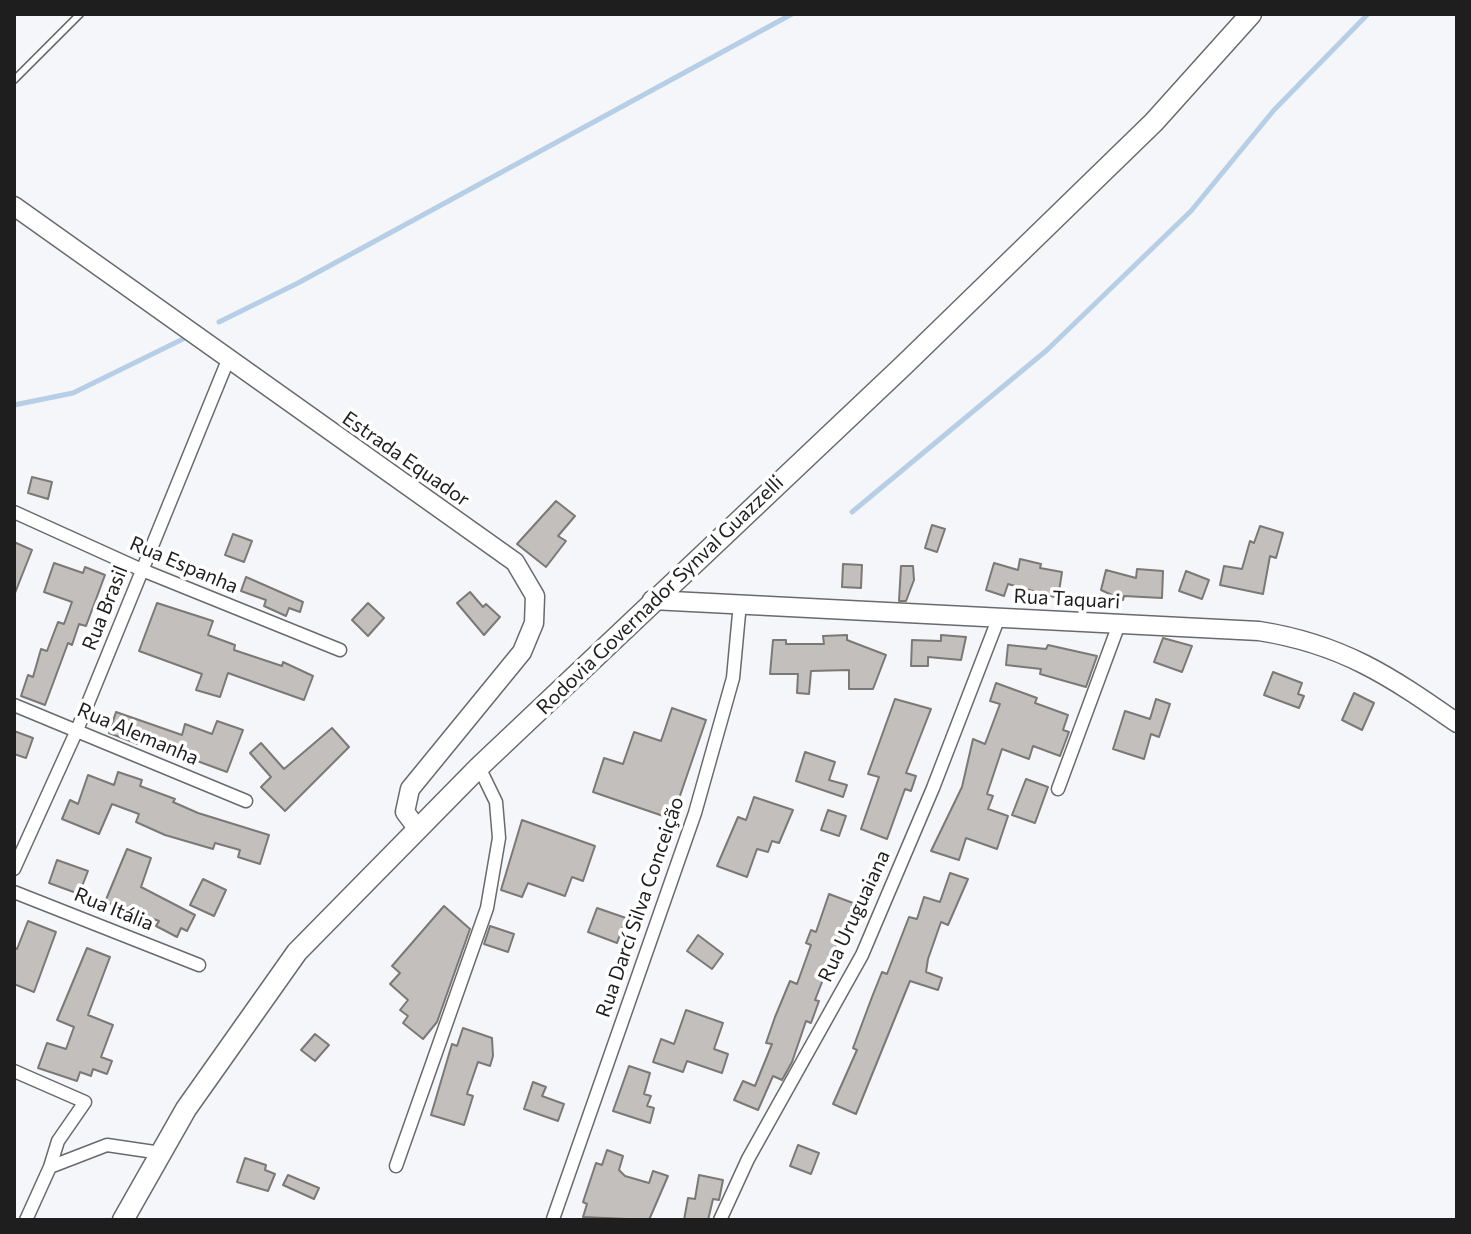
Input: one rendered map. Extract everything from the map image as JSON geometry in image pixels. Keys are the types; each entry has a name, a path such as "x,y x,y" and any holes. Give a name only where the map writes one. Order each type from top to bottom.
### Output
{"main road":[{"name":"Rodovia Governador Synval Guazzelli","path":"123,1220 186,1109 297,952 479,767 652,600 904,365 1154,122 1251,14"}],"street":[{"name":"Estrada Equador","path":"14,206 515,562 535,596 534,623 522,652 410,789 405,812 417,828"},
{"name":"Rua Brasil","path":"14,869 77,730 228,360"},
{"name":"Rua Espanha","path":"14,512 142,570 340,650"},
{"name":"Rua Taquari","path":"652,600 1259,631 1297,637 1383,671 1457,723"},
{"name":"Rua Darcí Silva Conceição","path":"553,1219 695,813 733,678 740,603"},
{"name":"Rua Uruguaiana","path":"720,1220 748,1159 862,955 933,788 999,617"},
{"path":"1058,789 1119,624"},
{"name":"Rua Alemanha","path":"14,705 246,801"},
{"path":"396,1166 487,908 499,838 496,802 479,767"},
{"name":"Rua Itália","path":"14,892 199,965"},
{"path":"14,1071 85,1102 58,1141 26,1220"},
{"path":"50,1167 107,1145 161,1153"}],"lane":[{"path":"14,80 80,14"}],"building":[{"path":"32,477 52,482 48,499 28,493"},
{"path":"556,501 575,516 558,536 566,541 546,567 517,544"},
{"path":"932,525 945,529 937,552 925,548"},
{"path":"1260,526 1283,533 1276,558 1270,556 1263,594 1220,585 1224,566 1242,569 1250,541 1254,543"},
{"path":"233,534 252,541 244,562 225,555"},
{"path":"14,542 32,550 15,593 14,593"},
{"path":"1020,559 1041,564 1040,568 1062,572 1058,598 1008,584 1004,596 986,590 994,563 1018,570"},
{"path":"54,563 83,573 85,567 105,575 86,626 79,624 72,645 68,643 45,705 21,696 28,675 33,677 41,649 47,651 58,622 64,624 72,602 44,592"},
{"path":"843,564 862,565 861,588 842,587"},
{"path":"901,566 913,566 914,580 906,601 899,601"},
{"path":"1137,569 1163,571 1162,598 1124,596 1123,600 1101,590 1106,570 1136,578"},
{"path":"1186,571 1209,580 1202,599 1179,591"},
{"path":"246,577 303,602 300,612 289,608 286,616 264,606 266,600 241,591"},
{"path":"470,592 483,607 486,604 500,617 484,635 457,603"},
{"path":"157,603 213,621 208,635 235,645 234,650 282,666 283,662 313,676 304,700 228,673 220,697 196,690 202,674 139,651"},
{"path":"368,603 384,618 368,636 352,620"},
{"path":"847,635 847,640 886,655 873,689 849,689 849,670 811,671 809,694 797,693 798,674 770,674 773,640 786,640 786,644 824,644 823,636"},
{"path":"941,635 966,637 961,660 928,657 928,666 911,666 912,640 941,641"},
{"path":"1163,638 1192,646 1182,672 1154,662"},
{"path":"1008,645 1046,649 1048,645 1097,656 1086,687 1040,674 1041,669 1006,665"},
{"path":"1273,672 1302,683 1298,694 1304,696 1299,708 1264,695"},
{"path":"996,683 1037,698 1035,703 1068,715 1063,730 1069,732 1060,756 1033,746 1029,759 1002,749 987,794 993,796 988,809 1008,816 997,849 966,838 959,860 931,851 962,787 973,739 985,744 1000,704 990,701"},
{"path":"1354,693 1374,703 1362,730 1342,720"},
{"path":"895,699 931,709 906,773 916,776 911,791 905,789 887,839 861,829 879,777 868,774"},
{"path":"1156,699 1170,704 1159,737 1151,734 1144,759 1113,749 1125,711 1150,719"},
{"path":"672,708 706,720 672,819 593,792 604,758 623,764 634,732 661,741"},
{"path":"116,712 182,735 185,724 212,734 217,721 243,730 227,772 140,740 138,744 109,733"},
{"path":"332,728 349,747 285,811 261,787 271,777 250,753 261,743 284,769"},
{"path":"14,731 33,738 26,758 14,754"},
{"path":"805,752 835,762 829,780 847,785 843,797 796,781"},
{"path":"118,772 142,780 140,786 175,799 173,802 198,813 269,835 260,864 238,857 240,850 215,843 213,849 165,835 136,822 139,814 112,804 99,834 62,819 70,800 78,804 88,775 114,785"},
{"path":"1026,779 1048,787 1035,823 1012,815"},
{"path":"754,797 793,810 779,843 772,841 768,852 757,849 747,877 717,866 738,817 746,820"},
{"path":"828,810 846,816 839,836 821,830"},
{"path":"522,820 595,846 583,881 572,877 565,896 528,883 522,897 501,890"},
{"path":"127,849 151,858 141,887 195,915 187,931 181,928 177,937 156,926 159,921 105,902"},
{"path":"57,860 88,871 79,894 49,883"},
{"path":"950,873 968,879 948,925 941,922 928,959 926,972 942,978 938,990 910,981 856,1114 833,1104 857,1050 853,1048 882,972 887,974 909,917 917,919 924,897 940,902"},
{"path":"203,879 226,890 214,916 190,905"},
{"path":"829,894 853,903 815,1000 819,1001 811,1023 806,1021 792,1062 782,1080 773,1076 758,1110 734,1100 743,1081 755,1086 772,1044 766,1043 775,1017 790,981 797,984 811,945 806,943 811,930 816,932"},
{"path":"444,906 470,929 437,1022 423,1039 403,1023 408,1016 400,1010 408,1000 390,984 400,973 392,966"},
{"path":"597,908 626,918 617,943 588,932"},
{"path":"28,921 56,932 34,992 14,984 14,948 17,949"},
{"path":"490,926 514,934 508,952 484,944"},
{"path":"698,935 723,954 712,969 687,951"},
{"path":"87,948 110,957 88,1015 113,1025 101,1057 112,1061 107,1074 93,1069 91,1076 80,1072 77,1081 38,1068 47,1043 66,1049 74,1027 57,1020"},
{"path":"686,1010 723,1023 714,1049 728,1054 722,1073 687,1061 683,1072 653,1062 661,1039 674,1044"},
{"path":"463,1028 492,1038 493,1056 490,1066 478,1062 467,1094 473,1096 464,1125 431,1115 452,1044 457,1046"},
{"path":"315,1034 329,1045 315,1061 301,1050"},
{"path":"629,1066 650,1073 644,1094 651,1096 647,1106 654,1108 650,1123 613,1111"},
{"path":"533,1082 546,1087 542,1096 564,1104 558,1121 524,1109"},
{"path":"798,1145 819,1153 811,1174 790,1166"},
{"path":"607,1150 623,1156 619,1170 625,1176 649,1183 653,1171 668,1176 649,1220 583,1217 587,1204 583,1202 596,1163 602,1165"},
{"path":"245,1158 266,1165 265,1170 275,1174 268,1191 237,1182"},
{"path":"288,1175 319,1188 314,1199 283,1185"},
{"path":"699,1175 723,1180 719,1200 713,1199 708,1220 684,1220 688,1198 695,1199"}],"waterway":[{"path":"219,322 298,283 792,14"},
{"path":"852,512 1047,350 1191,211 1274,110 1368,14"},
{"path":"14,405 73,393 183,339"}]}
